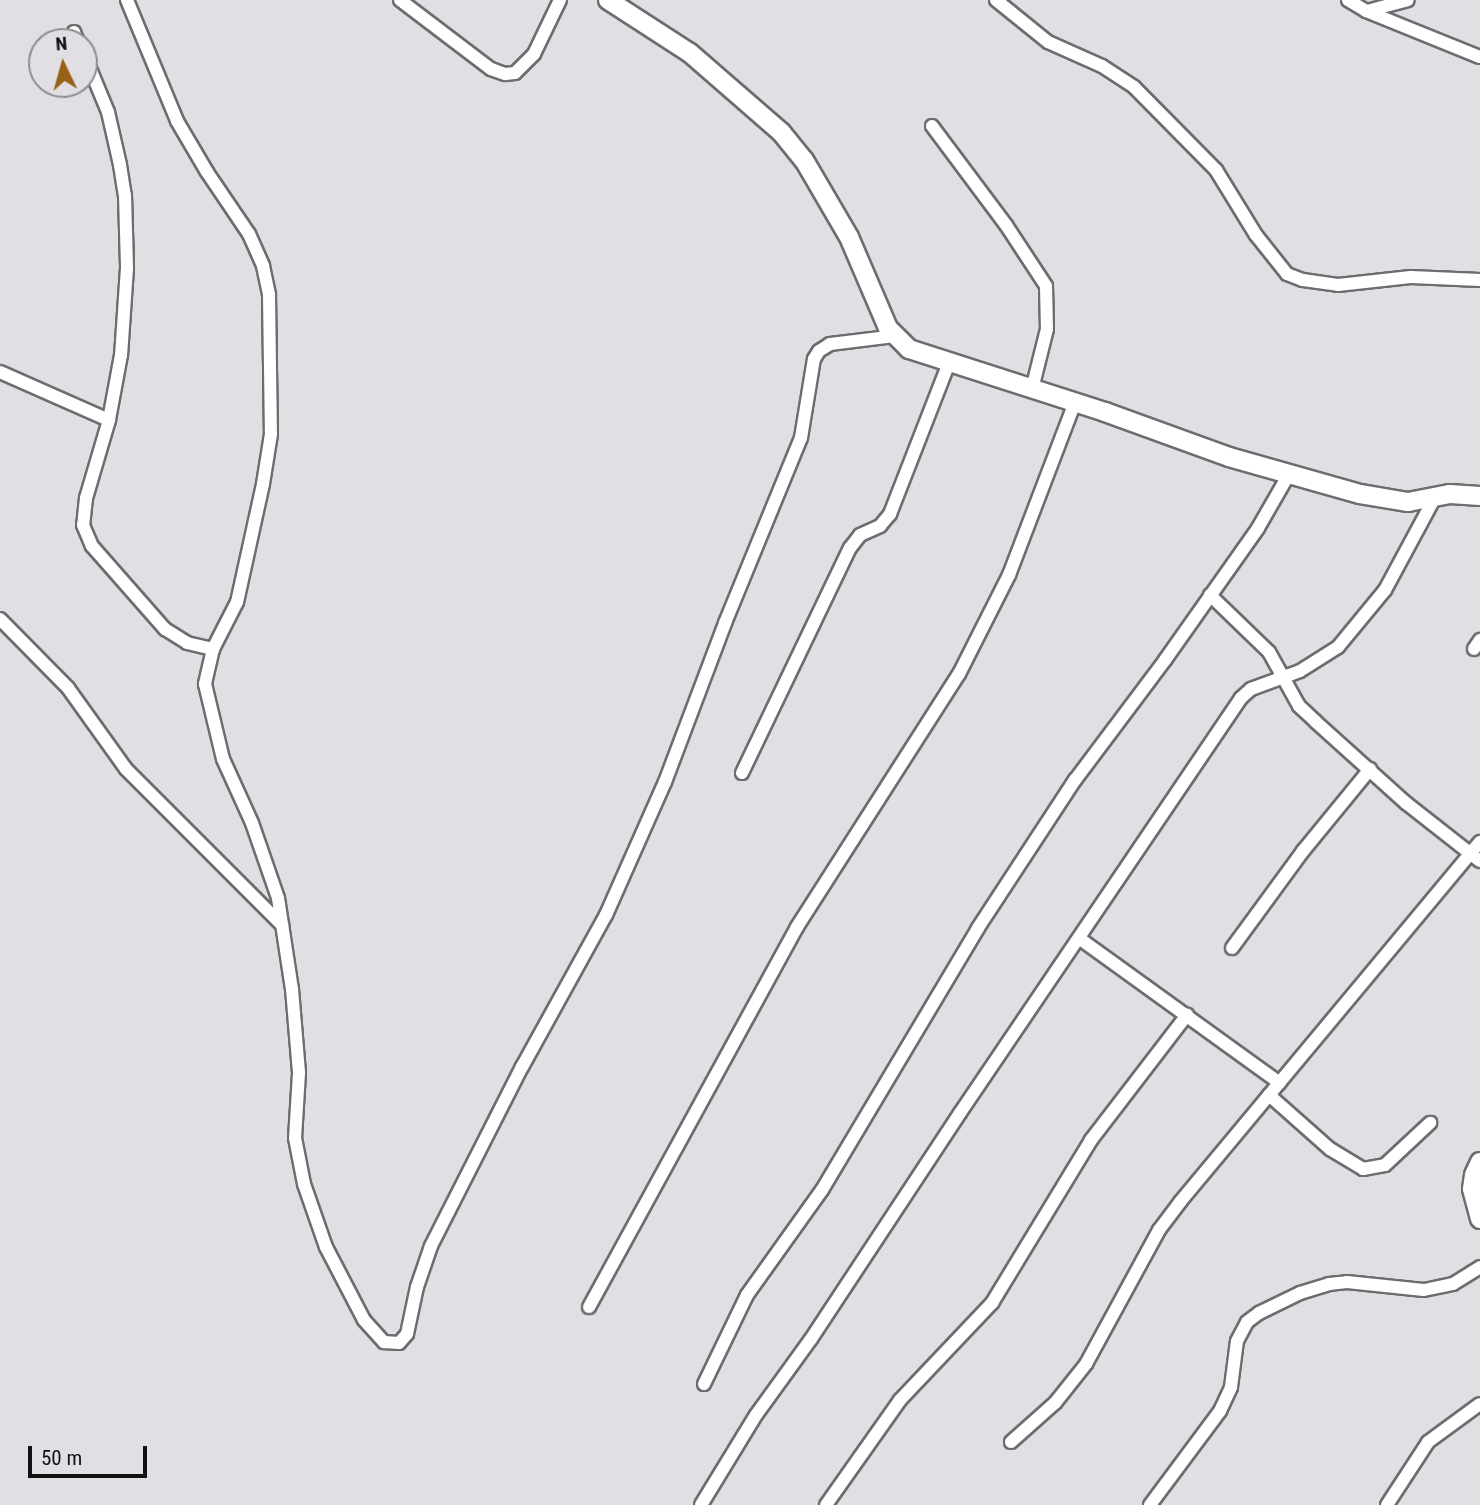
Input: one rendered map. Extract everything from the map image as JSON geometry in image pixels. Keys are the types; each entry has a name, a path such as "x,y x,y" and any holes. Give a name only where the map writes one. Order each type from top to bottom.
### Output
{"street":[{"path":"127,0 177,121 207,172 249,234 263,266 269,295 271,434 263,484 237,602 213,649 205,684 220,746 278,898 292,989 299,1073 295,1138 304,1184 326,1247 364,1320 384,1342 399,1343 407,1334 417,1287 431,1246 522,1067 606,915 665,782 725,623 801,438 814,359 819,351 831,344 895,336"},
{"path":"400,0 491,69 505,74 515,73 534,54 560,0"},
{"path":"608,0 690,53 780,132 804,160 849,237 880,313 895,336 909,349 1075,402 1229,457 1289,474 1394,501 1423,501 1461,493 1480,496"},
{"path":"996,0 1048,42 1102,65 1134,87 1216,170 1256,235 1287,274 1303,281 1338,285 1411,277 1480,280"},
{"path":"1348,0 1366,11 1480,57"},
{"path":"1366,11 1408,0"},
{"path":"98,88 108,112 125,195 125,313 109,420 86,498 83,525 86,536 165,629 187,643 213,649"},
{"path":"932,127 1012,233 1046,286 1047,329 1032,389"},
{"path":"742,773 850,548 860,535 880,526 890,514 949,363"},
{"path":"0,372 109,420"},
{"path":"589,1307 797,927 959,674 1010,575 1075,402"},
{"path":"704,1384 747,1295 822,1191 978,928 1075,780 1258,528 1289,474"},
{"path":"701,1505 756,1415 1241,698 1259,684 1316,663 1338,647 1385,590 1435,497"},
{"path":"1210,595 1251,632 1284,677 1299,706 1475,858"},
{"path":"0,619 68,688 125,769 282,925"},
{"path":"1231,948 1370,769"},
{"path":"1011,1442 1055,1403 1086,1364 1159,1230 1280,1083 1475,858 1480,842"},
{"path":"1080,939 1280,1083"},
{"path":"826,1505 900,1400 992,1303 1091,1140 1187,1015"},
{"path":"1269,1096 1330,1149 1363,1169 1385,1165 1430,1123"},
{"path":"1480,1162 1472,1189 1473,1203 1480,1219"},
{"path":"1150,1505 1220,1410 1231,1387 1241,1330 1259,1313 1300,1293 1329,1284 1347,1282 1424,1290 1453,1284 1480,1267"},
{"path":"1387,1505 1423,1447 1443,1428 1480,1404"}]}
